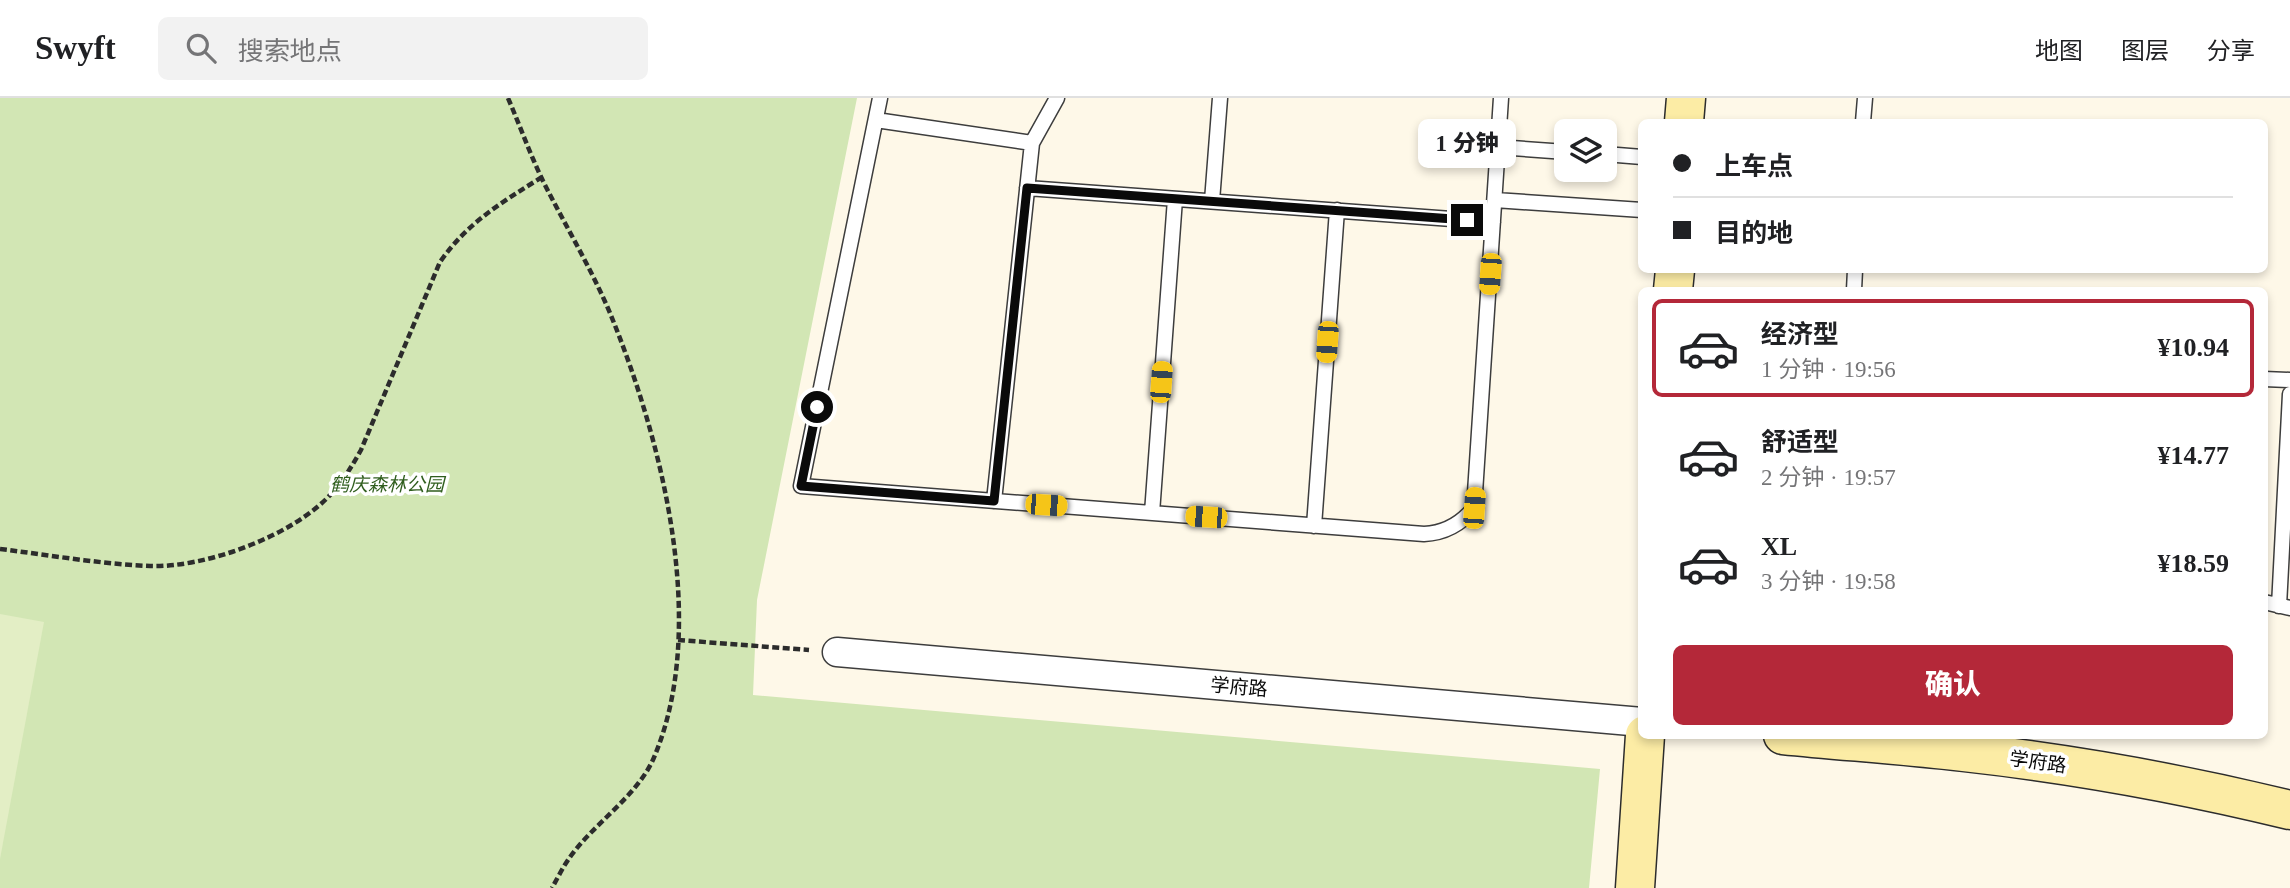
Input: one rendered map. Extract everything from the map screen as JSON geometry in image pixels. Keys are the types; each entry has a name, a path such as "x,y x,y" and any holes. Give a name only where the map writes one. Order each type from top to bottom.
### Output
{"street":[{"path":"1684,119 1686,98"},
{"name":"学府路","path":"837,652 1638,722"},
{"path":"1635,888 1645,739"},
{"name":"学府路","path":"1826,739 2030,761 2225,794 2290,810"}],"lane":[{"path":"880,98 801,486 1435,534 1455,526 1474,508 1502,98"},
{"path":"994,501 1032,143 1057,98"},
{"path":"1212,201 1220,98"},
{"path":"1863,119 1865,98"},
{"path":"876,120 1032,143"},
{"path":"1498,147 1554,151"},
{"path":"1617,156 1638,157"},
{"path":"1027,188 1493,222"},
{"path":"1152,513 1175,199"},
{"path":"1495,200 1638,210"},
{"path":"1314,526 1337,210"},
{"path":"2268,379 2290,380"},
{"path":"2278,605 2290,394"}],"path":[{"path":"508,98 542,177 610,312 642,404 671,513 676,548 677,640 674,696 669,719 644,776 568,859 552,888"},
{"path":"0,549 151,566 179,564 234,552 285,529 309,514 330,496 361,450 440,262 453,243 477,220 542,177"},
{"path":"677,640 837,652"}],"green space":[{"name":"鹤庆森林公园","path":"0,98 857,98 757,600 753,695 1600,769 1589,888 0,888"},
{"path":"0,614 44,622 0,859"}],"route":[{"path":"817,407 801,486 994,501 1027,188 1467,220"}]}
